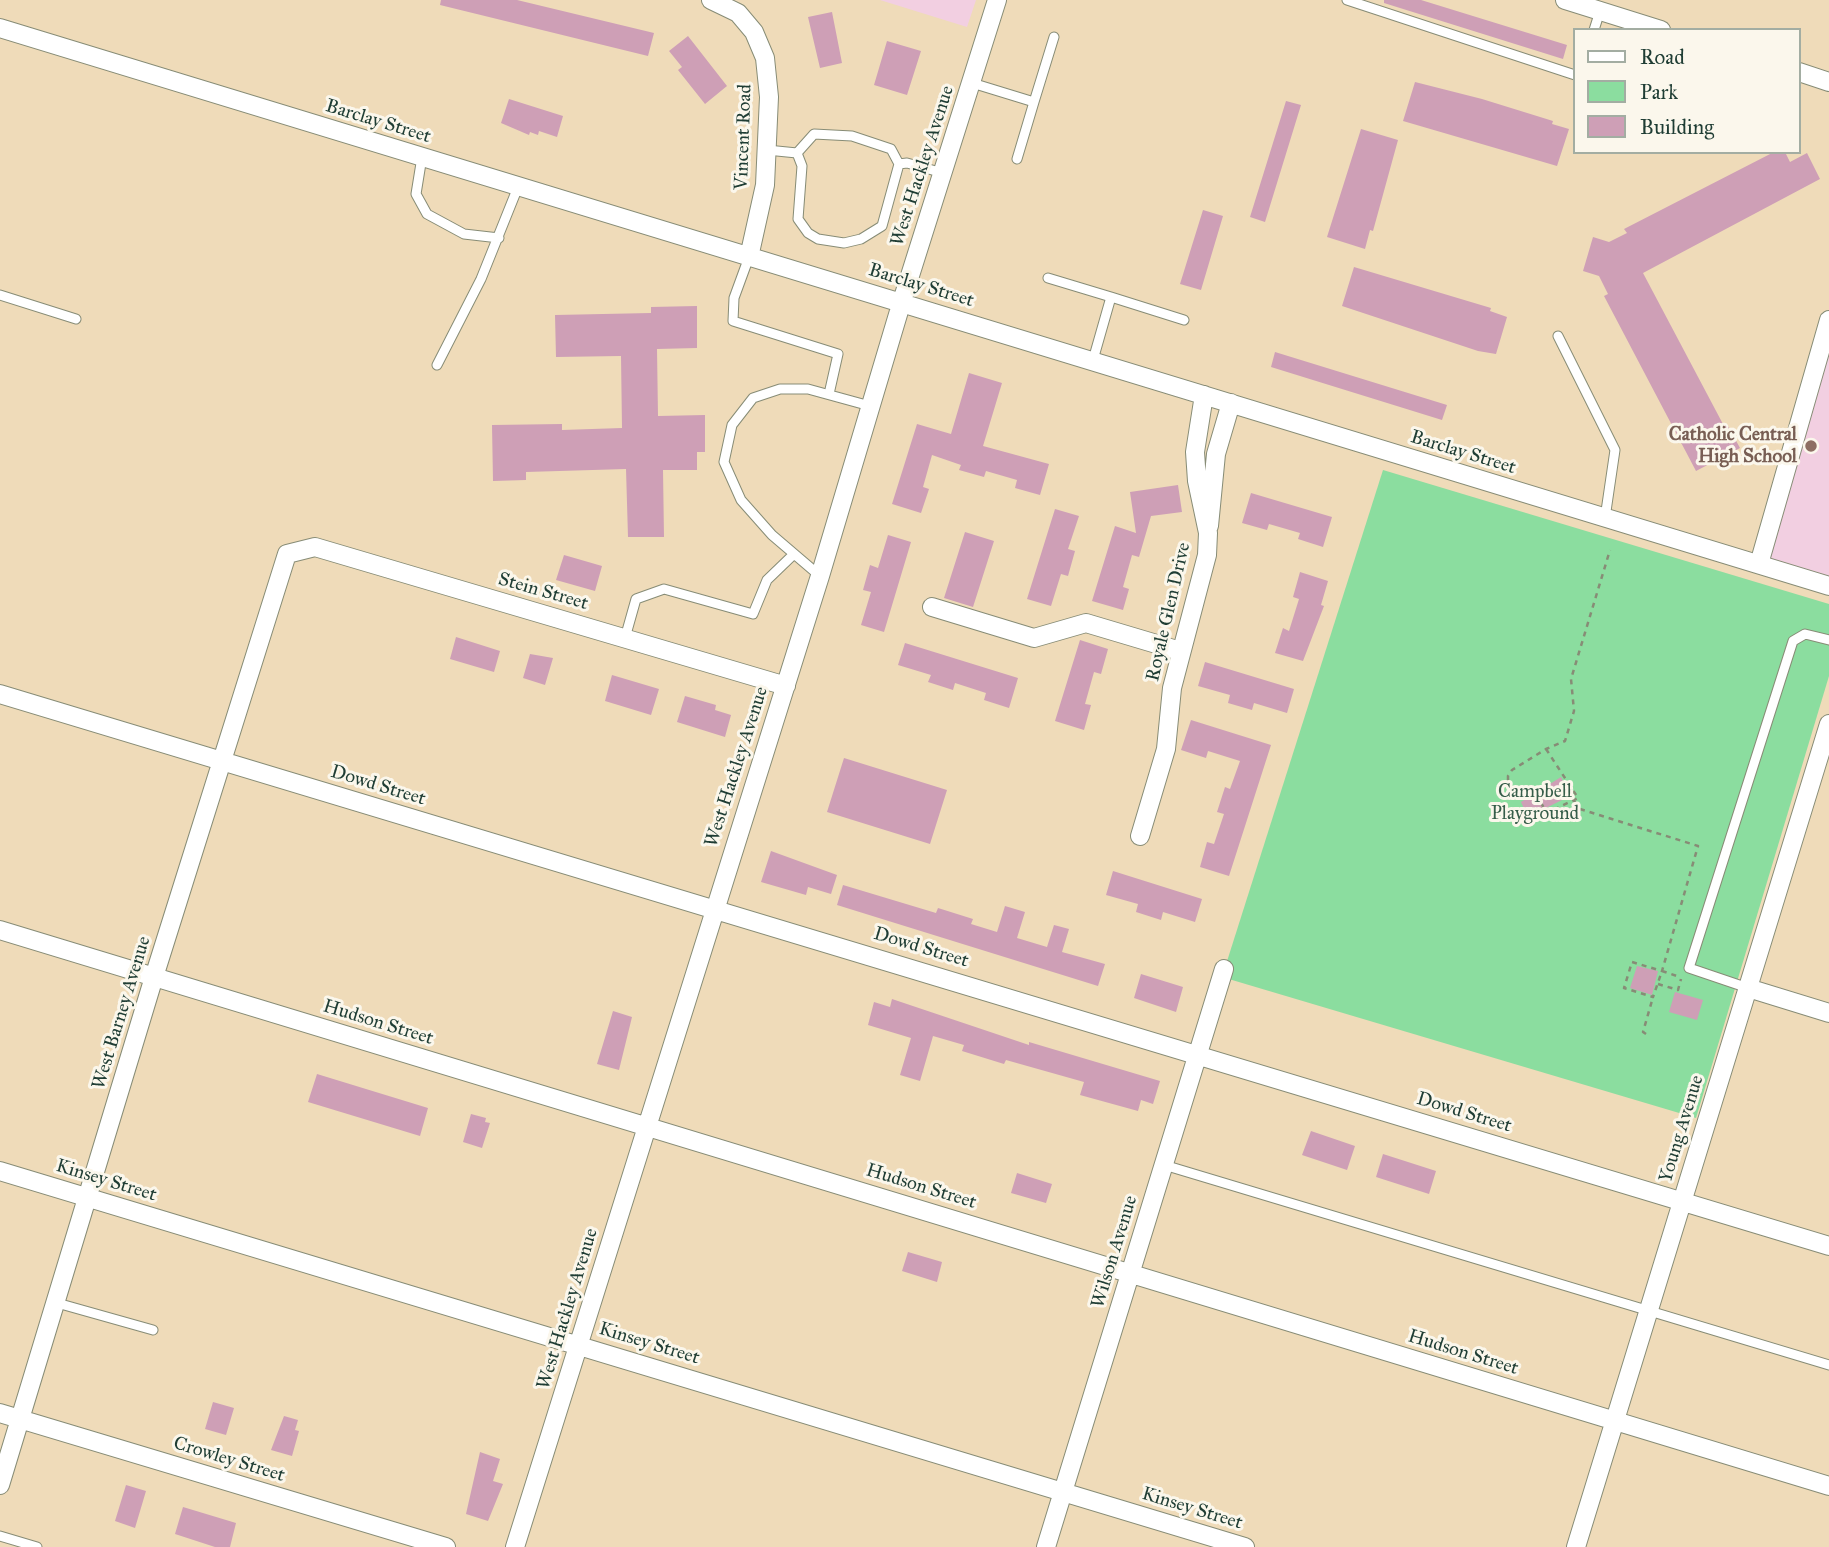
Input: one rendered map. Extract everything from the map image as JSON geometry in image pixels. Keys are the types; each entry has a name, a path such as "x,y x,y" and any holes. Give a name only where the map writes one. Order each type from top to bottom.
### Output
{"street":[{"name":"Vincent Road","path":"710,0 738,13 754,32 765,58 769,97 767,150 762,208 749,257"},
{"name":"West Hackley Avenue","path":"515,1547 786,686 902,301 997,0"},
{"path":"1565,0 1655,28"},
{"name":"Barclay Street","path":"0,28 1829,586"},
{"path":"1801,73 1829,82"},
{"path":"1759,564 1829,320"},
{"name":"Royale Glen Drive","path":"1140,836 1166,749 1172,688 1180,651 1208,555 1208,533 1198,492 1195,452 1204,395"},
{"path":"1208,533 1216,454 1231,403"},
{"name":"Stein Street","path":"287,554 315,547 786,686"},
{"name":"West Barney Avenue","path":"0,1485 89,1199 154,976 287,554"},
{"path":"932,607 1034,638 1086,623 1180,651"},
{"name":"Dowd Street","path":"0,694 1829,1246"},
{"name":"Young Avenue","path":"1576,1547 1748,988 1825,752 1829,724"},
{"name":"Hudson Street","path":"0,930 1829,1486"},
{"name":"Wilson Avenue","path":"1046,1547 1224,969"},
{"path":"1748,988 1829,1013"},
{"name":"Kinsey Street","path":"0,1171 1245,1547"},
{"name":"Crowley Street","path":"0,1413 446,1547"}],"lane":[{"path":"1347,0 1574,75"},
{"path":"1595,28 1600,11"},
{"path":"1017,159 1054,37"},
{"path":"972,83 1034,102"},
{"path":"814,134 852,136 891,149 899,164 882,226 861,239 844,243 818,239 808,233 798,219 802,166 797,153 814,134"},
{"path":"767,150 797,153"},
{"path":"422,157 416,194 427,214 464,234 499,238"},
{"path":"899,164 943,173"},
{"path":"437,365 499,238 518,187"},
{"path":"749,257 734,298 733,321 838,354 829,394"},
{"path":"1048,278 1184,320"},
{"path":"0,295 76,319"},
{"path":"1093,360 1111,297"},
{"path":"1558,336 1615,450 1605,518"},
{"path":"820,576 772,535 741,500 724,462 732,425 753,398 780,389 808,389 870,406"},
{"path":"625,638 636,599 664,589 753,614 767,580 794,554"},
{"path":"1748,988 1689,968 1793,641 1805,634 1829,640"},
{"path":"1164,1166 1829,1365"},
{"path":"57,1303 153,1330"},
{"path":"0,1536 37,1547"}],"path":[{"path":"1546,749 1578,798 1547,813 1535,793 1508,786 1508,776 1546,749 1565,741 1574,711 1571,679 1610,550"},
{"path":"1574,801 1580,809 1698,846 1643,1032 1646,1034"},
{"path":"1653,997 1624,988 1632,962 1682,977 1678,990 1658,984"}],"shaded area":[{"path":"880,0 976,0 967,27"},
{"name":"Catholic Central High School","path":"1829,327 1829,586 1759,564"}],"green space":[{"name":"Campbell Playground","path":"1383,470 1829,604 1829,676 1696,1118 1222,977"}],"building":[{"path":"441,0 517,0 654,33 648,56 440,5"},
{"path":"1384,0 1421,0 1567,45 1563,59 1384,3"},
{"path":"832,12 842,63 820,68 808,17"},
{"path":"688,36 727,86 705,104 678,70 682,67 669,51"},
{"path":"887,41 921,51 907,95 874,85"},
{"path":"1415,82 1482,99 1553,121 1552,124 1569,129 1557,166 1403,121"},
{"path":"509,99 563,116 557,137 539,131 538,135 530,132 529,135 501,123"},
{"path":"1286,101 1301,105 1265,222 1250,217"},
{"path":"1361,129 1398,140 1373,231 1370,230 1365,249 1327,237"},
{"path":"1807,153 1820,179 1643,273 1724,426 1727,424 1740,448 1696,471 1604,296 1608,294 1599,276 1583,271 1593,237 1609,242 1627,233 1624,229 1770,154 1786,154 1790,162"},
{"path":"1203,210 1223,216 1201,290 1180,284"},
{"path":"1354,267 1491,308 1490,311 1507,317 1496,354 1478,351 1342,306"},
{"path":"697,306 697,348 657,349 658,416 705,415 705,452 697,452 697,470 663,470 664,537 628,537 626,469 526,472 526,480 493,481 492,425 562,424 562,430 622,428 621,356 556,357 555,315 651,313 651,307"},
{"path":"1275,352 1447,405 1442,420 1271,367"},
{"path":"969,373 1002,383 983,446 1049,464 1040,495 1015,488 1017,480 986,471 984,477 959,470 961,465 932,455 923,487 929,489 921,513 892,504 917,424 951,434"},
{"path":"1178,485 1182,512 1151,516 1139,557 1132,555 1123,587 1129,589 1123,610 1092,601 1115,526 1136,533 1130,492"},
{"path":"1251,493 1332,517 1323,547 1298,539 1300,533 1269,524 1267,530 1242,523"},
{"path":"1055,509 1079,516 1068,549 1075,551 1068,576 1061,574 1051,606 1027,599"},
{"path":"965,532 994,541 973,607 944,598"},
{"path":"888,535 911,542 884,632 861,625 871,592 863,590 870,565 878,568"},
{"path":"564,555 602,566 595,591 556,580"},
{"path":"1300,572 1328,581 1321,605 1324,606 1303,661 1275,653 1283,628 1289,631 1299,599 1293,597"},
{"path":"456,637 500,651 494,672 450,659"},
{"path":"1080,640 1108,649 1101,674 1094,672 1085,704 1091,705 1084,730 1055,721"},
{"path":"905,643 1018,678 1009,708 984,700 986,693 955,683 953,690 928,682 931,675 898,665"},
{"path":"530,654 553,658 545,685 523,678"},
{"path":"1205,662 1294,689 1287,713 1254,703 1252,710 1228,703 1230,695 1198,686"},
{"path":"612,675 659,689 651,715 605,701"},
{"path":"685,696 716,705 715,710 731,715 725,737 677,722"},
{"path":"1191,720 1271,745 1229,876 1200,867 1207,842 1214,844 1224,814 1217,812 1225,787 1230,789 1240,761 1208,751 1206,758 1181,750"},
{"path":"844,758 947,790 930,844 827,812"},
{"path":"1561,777 1570,796 1528,817 1521,802"},
{"path":"771,851 837,875 831,894 808,887 806,895 761,882"},
{"path":"1113,871 1202,899 1195,922 1163,912 1161,920 1136,912 1138,904 1106,895"},
{"path":"843,885 936,913 938,908 973,919 971,924 997,932 1005,906 1025,912 1017,938 1047,947 1054,925 1069,929 1062,952 1105,964 1098,986 837,905"},
{"path":"1637,966 1658,971 1652,995 1630,988"},
{"path":"1141,974 1183,987 1176,1012 1134,998"},
{"path":"1675,992 1703,1000 1697,1020 1669,1012"},
{"path":"892,999 1029,1045 1029,1042 1160,1081 1153,1104 1141,1100 1138,1111 1080,1095 1084,1082 1006,1060 1004,1064 962,1051 964,1045 933,1036 920,1081 900,1075 911,1038 868,1025 874,1002 890,1007"},
{"path":"613,1011 632,1017 619,1070 597,1064"},
{"path":"317,1074 428,1108 420,1136 308,1102"},
{"path":"471,1114 486,1118 485,1122 490,1123 482,1148 463,1142"},
{"path":"1311,1131 1355,1146 1347,1170 1302,1155"},
{"path":"1383,1154 1436,1171 1429,1194 1376,1177"},
{"path":"1017,1173 1052,1184 1046,1203 1011,1193"},
{"path":"908,1252 942,1262 937,1282 902,1271"},
{"path":"213,1402 234,1408 226,1435 205,1429"},
{"path":"284,1416 298,1420 295,1430 299,1431 292,1456 271,1450"},
{"path":"480,1452 500,1459 493,1481 503,1484 488,1521 466,1514"},
{"path":"126,1485 146,1491 135,1528 115,1521"},
{"path":"183,1507 236,1523 230,1547 215,1547 175,1534"}],"place":[{"name":"Catholic Central High School","path":"1811,446"}]}
